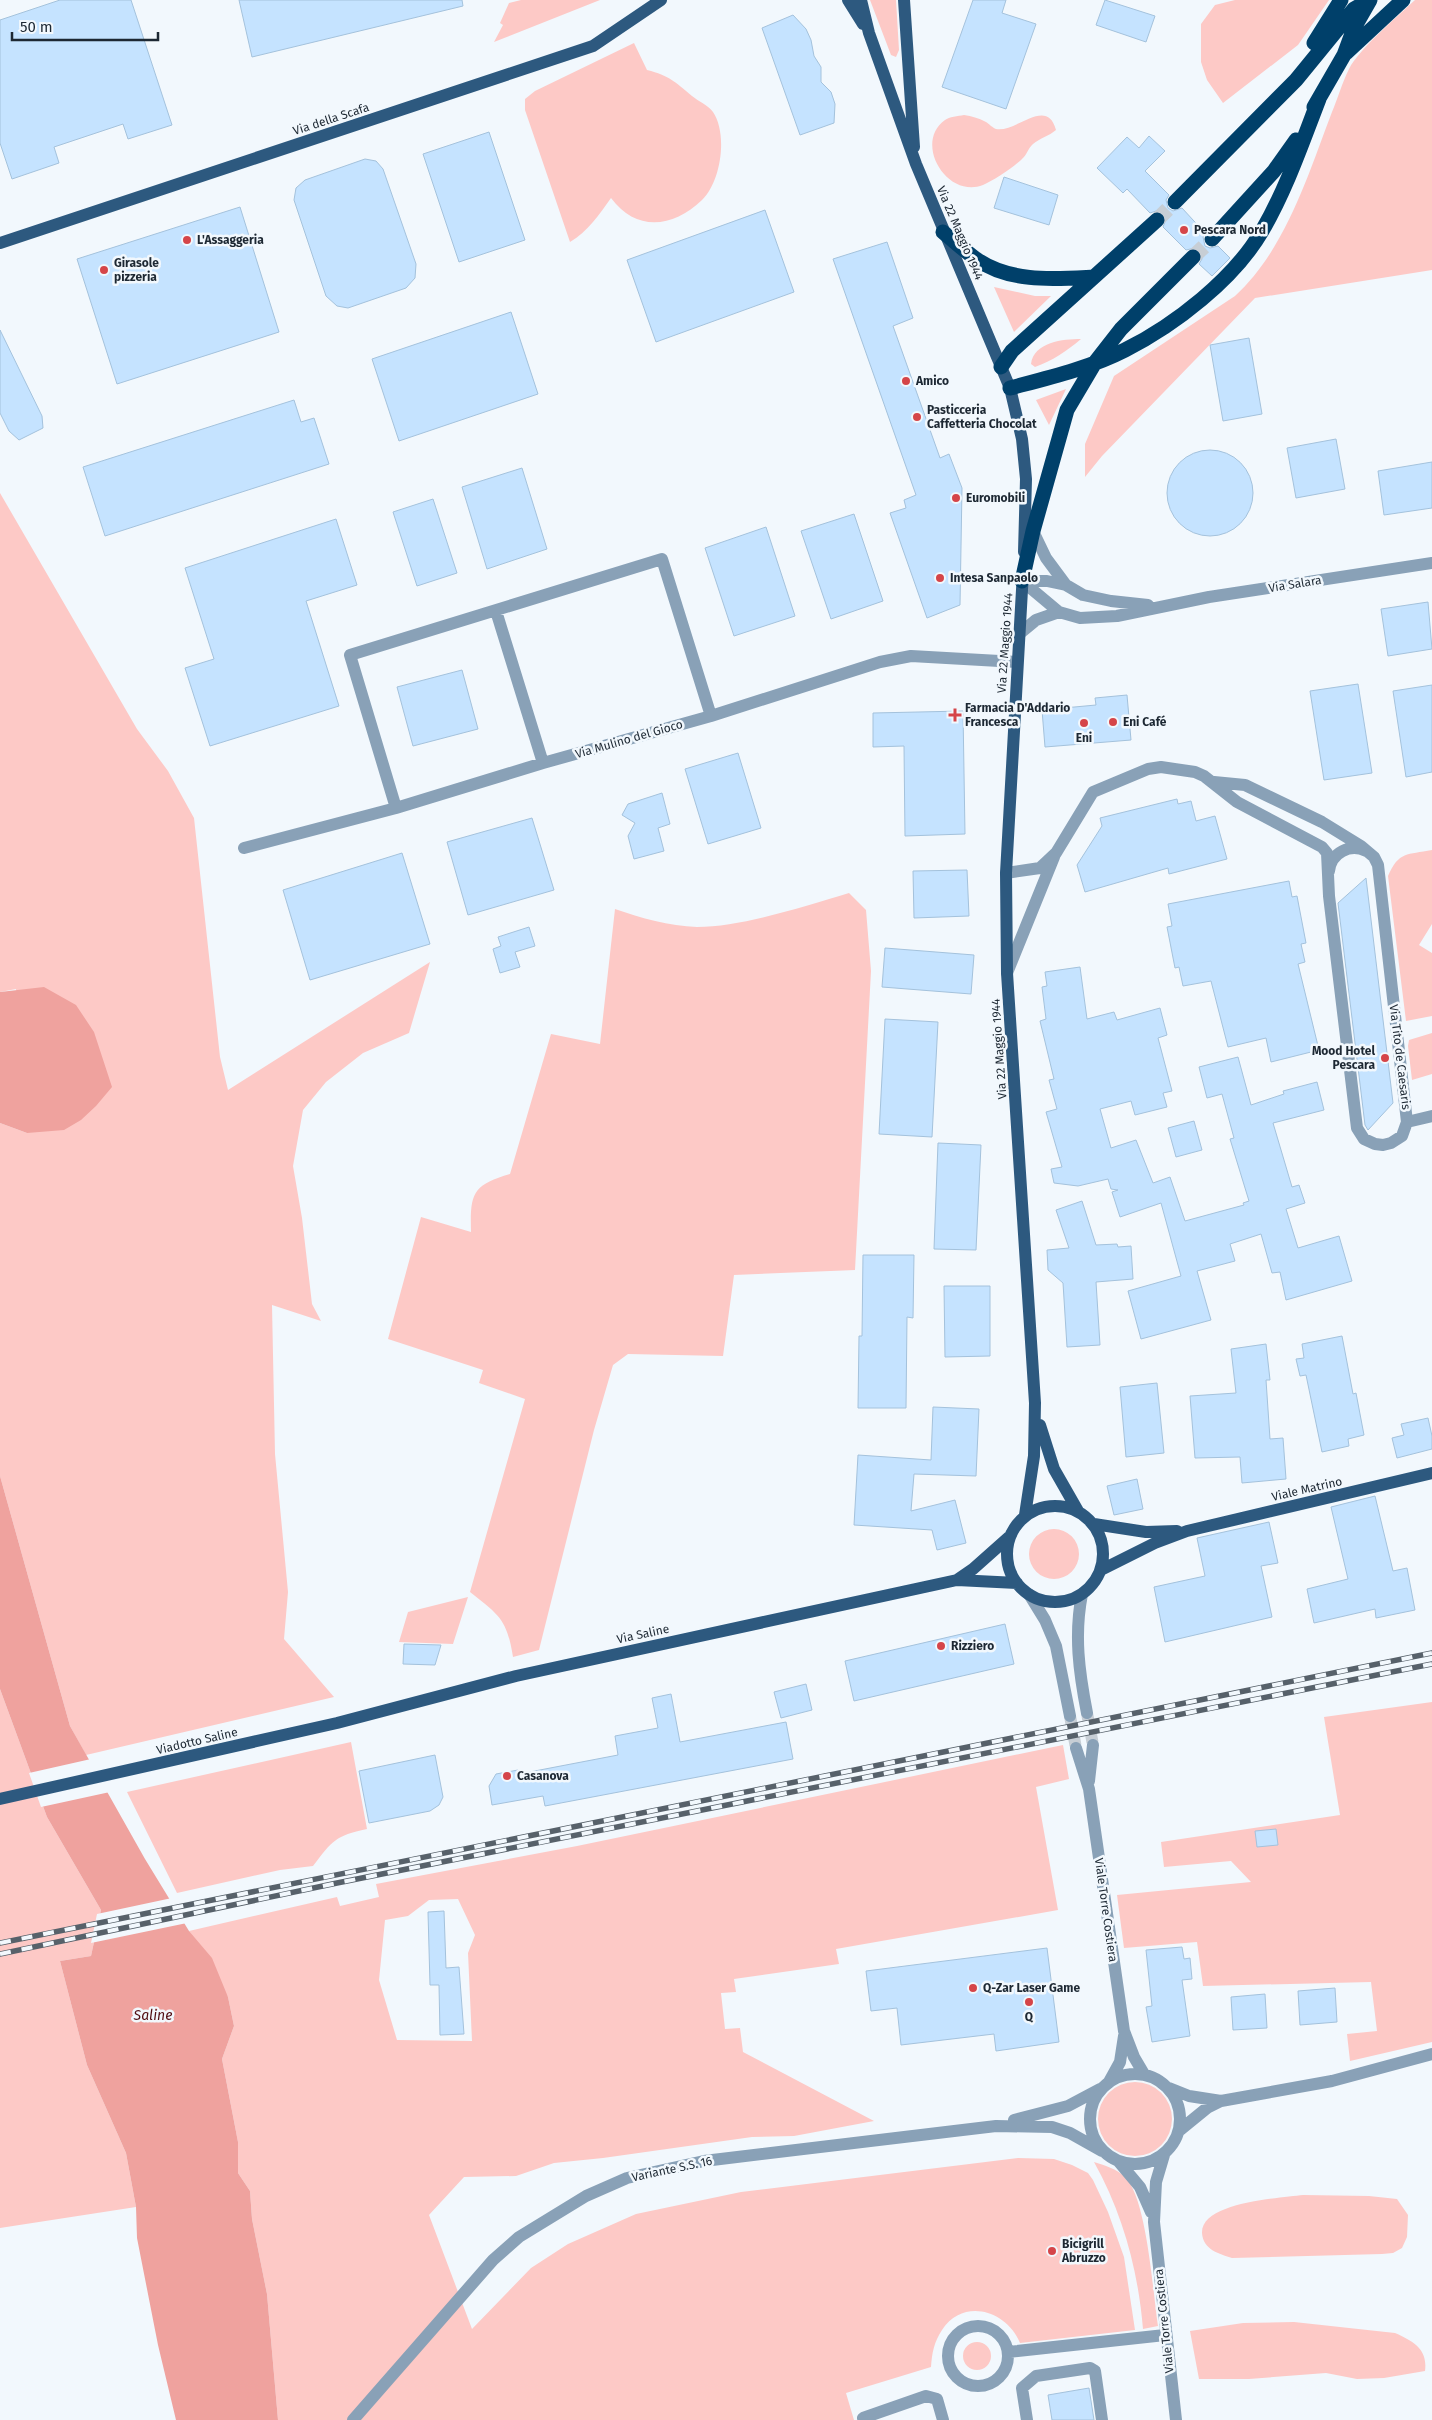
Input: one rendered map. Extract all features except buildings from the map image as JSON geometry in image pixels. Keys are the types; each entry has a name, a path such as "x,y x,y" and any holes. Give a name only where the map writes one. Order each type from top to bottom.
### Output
{"highway":[{"path":"1296,80 1316,40 1341,0"},
{"path":"1175,202 1296,80 1354,9 1370,0"},
{"path":"1212,239 1247,202 1292,148 1344,55 1354,28 1370,0"},
{"path":"1344,55 1403,0"},
{"path":"1010,388 1053,377 1125,350 1183,313 1214,288 1246,255 1262,231 1274,207 1319,98"},
{"path":"1001,367 1012,350 1157,220"},
{"path":"943,232 977,260 1003,272 1026,278 1094,277"},
{"path":"1022,581 1029,529 1067,410 1096,361 1121,329 1193,258"}],"main road":[{"name":"Via della Scafa","path":"0,243 593,46 661,0"},
{"name":"Via 22 Maggio 1944","path":"848,0 869,33"},
{"name":"Via 22 Maggio 1944","path":"861,0 869,33 916,164 1010,388 1022,439 1029,529"},
{"path":"904,0 916,164"},
{"name":"Via 22 Maggio 1944","path":"1022,581 1006,873 1007,973 1035,1403 1034,1456 1025,1515"},
{"name":"Via 22 Maggio 1944","path":"1035,1403 1051,1461 1062,1485 1078,1511"},
{"name":"Viale Matrino","path":"1101,1570 1156,1543 1187,1531 1432,1473"},
{"path":"1051,1505 1065,1506 1078,1511 1094,1524 1101,1538 1104,1554 1101,1570 1093,1584 1082,1594 1069,1600 1055,1602 1042,1600 1029,1594 1017,1583 1010,1572 1007,1561 1010,1536 1016,1525 1025,1515 1037,1508 1051,1505"},
{"name":"Viale Matrino","path":"1094,1524 1146,1532 1187,1531"},
{"name":"Via Saline","path":"957,1580 973,1569 1010,1536"},
{"name":"Via Saline","path":"337,1723 516,1676 957,1580 1017,1583"},
{"name":"Viadotto Saline","path":"0,1799 337,1723"}],"street":[{"path":"1029,529 1046,558 1066,586"},
{"path":"396,808 350,655 662,559 711,716"},
{"name":"Via Salara","path":"1022,581 1059,612 1080,618 1117,616 1209,596 1432,563"},
{"name":"Via Salara","path":"1022,581 1047,581 1066,586 1083,595 1159,606"},
{"path":"496,611 543,763"},
{"path":"1019,634 1036,620 1059,612"},
{"name":"Via Mulino del Gioco","path":"244,848 396,808 543,763 711,716 857,669 911,656 1017,662"},
{"name":"Via Tito de Caesaris","path":"1007,973 1056,853 1094,792 1148,769 1161,767 1195,772 1214,782 1236,802 1316,843 1327,853 1357,1128 1369,1142 1383,1145 1398,1139 1404,1131 1407,1122 1380,870 1374,858 1352,840 1326,824 1244,785 1214,782"},
{"path":"1316,843 1327,838 1328,830 1326,824"},
{"path":"1328,875 1329,867 1338,854 1353,848 1368,852"},
{"name":"Via Tito de Caesaris","path":"1006,873 1040,868 1056,853"},
{"path":"1407,1122 1432,1116"},
{"path":"1029,1594 1045,1620 1056,1646 1070,1716"},
{"path":"1082,1594 1077,1618 1076,1642 1087,1713"},
{"name":"Viale Torre Costiera","path":"1089,1789 1093,1745"},
{"name":"Viale Torre Costiera","path":"1076,1748 1089,1789 1124,2030 1134,2057 1144,2074"},
{"name":"Viale Torre Costiera","path":"1106,2085 1120,2062 1124,2030"},
{"path":"1180,2130 1206,2108 1221,2101 1332,2081 1432,2054"},
{"path":"1169,2088 1177,2101 1181,2116 1180,2130 1174,2144 1164,2155 1142,2164 1130,2165 1119,2162 1102,2151 1094,2140 1090,2126 1090,2112 1094,2099 1106,2085 1125,2075 1144,2074 1158,2079 1169,2088 1189,2096 1221,2101"},
{"name":"Variante S.S. 16","path":"965,2129 1035,2116 1068,2106 1106,2085"},
{"name":"Variante S.S. 16","path":"353,2420 472,2283 493,2260 519,2237 586,2196 627,2178 704,2161 996,2126 1052,2127 1070,2133 1102,2151"},
{"name":"Viale Torre Costiera","path":"1164,2155 1156,2182 1154,2222 1165,2335 1176,2420"},
{"name":"Viale Torre Costiera","path":"1119,2162 1140,2187 1154,2222"},
{"path":"974,2326 992,2329 1000,2335 1008,2352 1003,2373 992,2383 985,2385 966,2384 952,2371 948,2362 951,2343 956,2334 974,2326"},
{"path":"1008,2352 1165,2335"},
{"path":"1027,2420 1022,2388 1036,2376 1090,2368 1095,2371 1102,2420"},
{"path":"864,2420 863,2418 926,2396 936,2399 943,2420"}],"shaded area":[{"path":"521,0 600,0 494,42 503,25 500,23 509,3"},
{"path":"870,0 896,0 899,50 896,57 891,55"},
{"path":"1235,0 1329,0 1298,45 1223,103 1207,80 1201,62 1201,24 1215,5"},
{"path":"1415,0 1432,0 1432,270 1255,298 1102,456 1085,477 1085,444 1114,376 1235,296 1253,277 1282,234 1294,210 1349,69 1361,52"},
{"path":"634,43 647,70 661,74 671,80 713,112 718,121 720,132 721,145 718,170 709,192 691,209 679,216 667,221 643,221 632,217 611,198 588,228 570,242 525,110 525,99 535,91"},
{"path":"964,115 980,119 996,129 1004,129 1030,118 1046,116 1052,120 1056,130 1033,144 1024,157 1003,174 983,185 970,187 957,184 947,177 938,166 933,154 932,142 936,130 945,120"},
{"path":"994,287 1035,296 1051,296 1014,332"},
{"path":"1081,339 1065,352 1047,362 1035,367 1031,364 1033,357 1043,346 1058,341"},
{"path":"1066,389 1049,425 1036,400"},
{"path":"0,493 137,729 168,771 194,818 220,1057 228,1090 430,962 409,1033 363,1053 326,1082 303,1110 293,1166 302,1218 312,1304 321,1321 272,1305 275,1454 288,1592 284,1639 334,1697 86,1755 70,1726 0,1476 0,1123 27,1133 16,989 0,992"},
{"path":"1432,850 1432,924 1419,945 1432,953 1432,1016 1406,1021 1388,876 1400,858"},
{"path":"849,893 866,910 871,971 855,1270 734,1275 723,1356 628,1354 613,1365 594,1430 539,1650 513,1657 508,1634 500,1619 470,1592 525,1399 479,1383 483,1370 388,1339 421,1217 471,1232 471,1208 476,1193 488,1182 510,1174 551,1034 600,1044 615,909 676,925 715,926 753,920"},
{"path":"1432,1033 1432,1074 1412,1080 1409,1040"},
{"path":"1054,1529 1072,1536 1079,1554 1072,1572 1054,1579 1036,1572 1029,1554 1036,1536"},
{"path":"468,1597 453,1644 399,1642 408,1612"},
{"path":"0,1689 47,1817 101,1910 91,1956 60,1961 87,2065 126,2153 136,2207 0,2228"},
{"path":"1432,1702 1432,2042 1350,2061 1347,2034 1377,2031 1371,1982 1203,1986 1197,1942 1124,1948 1117,1895 1251,1882 1231,1861 1164,1867 1161,1842 1340,1815 1324,1717"},
{"path":"351,1742 367,1829 348,1834 336,1840 325,1850 313,1866 280,1870 177,1893 127,1792"},
{"path":"1063,1745 1069,1779 1036,1787 1058,1910 836,1949 839,1964 734,1979 736,1992 721,1993 725,2029 740,2028 743,2052 874,2121 794,2136 752,2137 554,2163 516,2176 464,2177 429,2215 472,2329 531,2268 568,2244 636,2214 741,2192 1018,2158 1054,2159 1088,2173 1093,2180 1108,2212 1124,2257 1135,2330 1020,2343 1014,2332 995,2316 973,2311 962,2314 951,2320 939,2334 934,2348 931,2367 846,2393 854,2420 278,2420 267,2294 252,2219 250,2191 238,2173 238,2142 222,2059 234,2026 228,1997 189,1931 337,1897 340,1906 379,1897 376,1884 577,1846","holes":["458,1899 475,1935 468,1953 472,2041 397,2040 379,1980 385,1920 408,1916 429,1900"]},
{"path":"1135,2082 1149,2085 1161,2093 1169,2105 1172,2119 1169,2133 1161,2145 1149,2153 1135,2156 1121,2153 1109,2145 1101,2133 1098,2119 1101,2105 1109,2093 1121,2085"},
{"path":"1094,2162 1118,2172 1125,2177 1133,2188 1139,2205 1148,2247 1158,2326 1143,2329 1133,2264 1121,2222"},
{"path":"1303,2195 1369,2196 1397,2199 1408,2215 1407,2237 1402,2248 1393,2253 1382,2254 1232,2258 1222,2255 1205,2244 1202,2233 1205,2223 1214,2214 1227,2208 1261,2200"},
{"path":"1294,2322 1395,2333 1408,2339 1422,2351 1425,2371 1384,2378 1357,2379 1326,2373 1249,2379 1199,2379 1190,2331 1243,2323"},
{"path":"977,2342 987,2346 991,2356 987,2366 977,2370 967,2366 963,2356 967,2346"}],"water":[{"path":"44,987 76,1005 94,1032 112,1087 81,1120 64,1130 27,1133 0,1123 0,992"},
{"name":"Saline","path":"0,1476 70,1726 145,1859 189,1931 212,1958 228,1997 234,2026 222,2059 238,2142 238,2173 250,2191 252,2219 267,2294 278,2420 176,2420 158,2345 137,2238 136,2207 126,2153 87,2065 60,1961 91,1956 101,1910 47,1817 0,1689"}],"pier":[{"path":"91,1759 110,1792 41,1807 29,1773"},
{"path":"172,1898 187,1923 91,1943 97,1914"}],"tunnel":[{"path":"1157,220 1175,202"},
{"path":"1193,257 1212,239"},
{"path":"1087,1713 1093,1745"},
{"path":"1070,1716 1076,1748"}],"railway":[{"path":"0,1943 1432,1653"},
{"path":"0,1954 337,1883 1432,1664"}],"place":[{"name":"Pescara Nord","path":"1184,230"},
{"name":"L'Assaggeria","path":"187,240"},
{"name":"Girasole pizzeria","path":"104,270"},
{"name":"Amico","path":"906,381"},
{"name":"Pasticceria Caffetteria Chocolat","path":"917,417"},
{"name":"Euromobili","path":"956,498"},
{"name":"Intesa Sanpaolo","path":"940,578"},
{"name":"Farmacia D'Addario Francesca","path":"955,715"},
{"name":"Eni Café","path":"1113,722"},
{"name":"Eni","path":"1084,723"},
{"name":"Mood Hotel Pescara","path":"1385,1058"},
{"name":"Rizziero","path":"941,1646"},
{"name":"Casanova","path":"507,1776"},
{"name":"Q-Zar Laser Game","path":"973,1988"},
{"name":"Q","path":"1029,2002"},
{"name":"Bicigrill Abruzzo","path":"1052,2251"}]}
